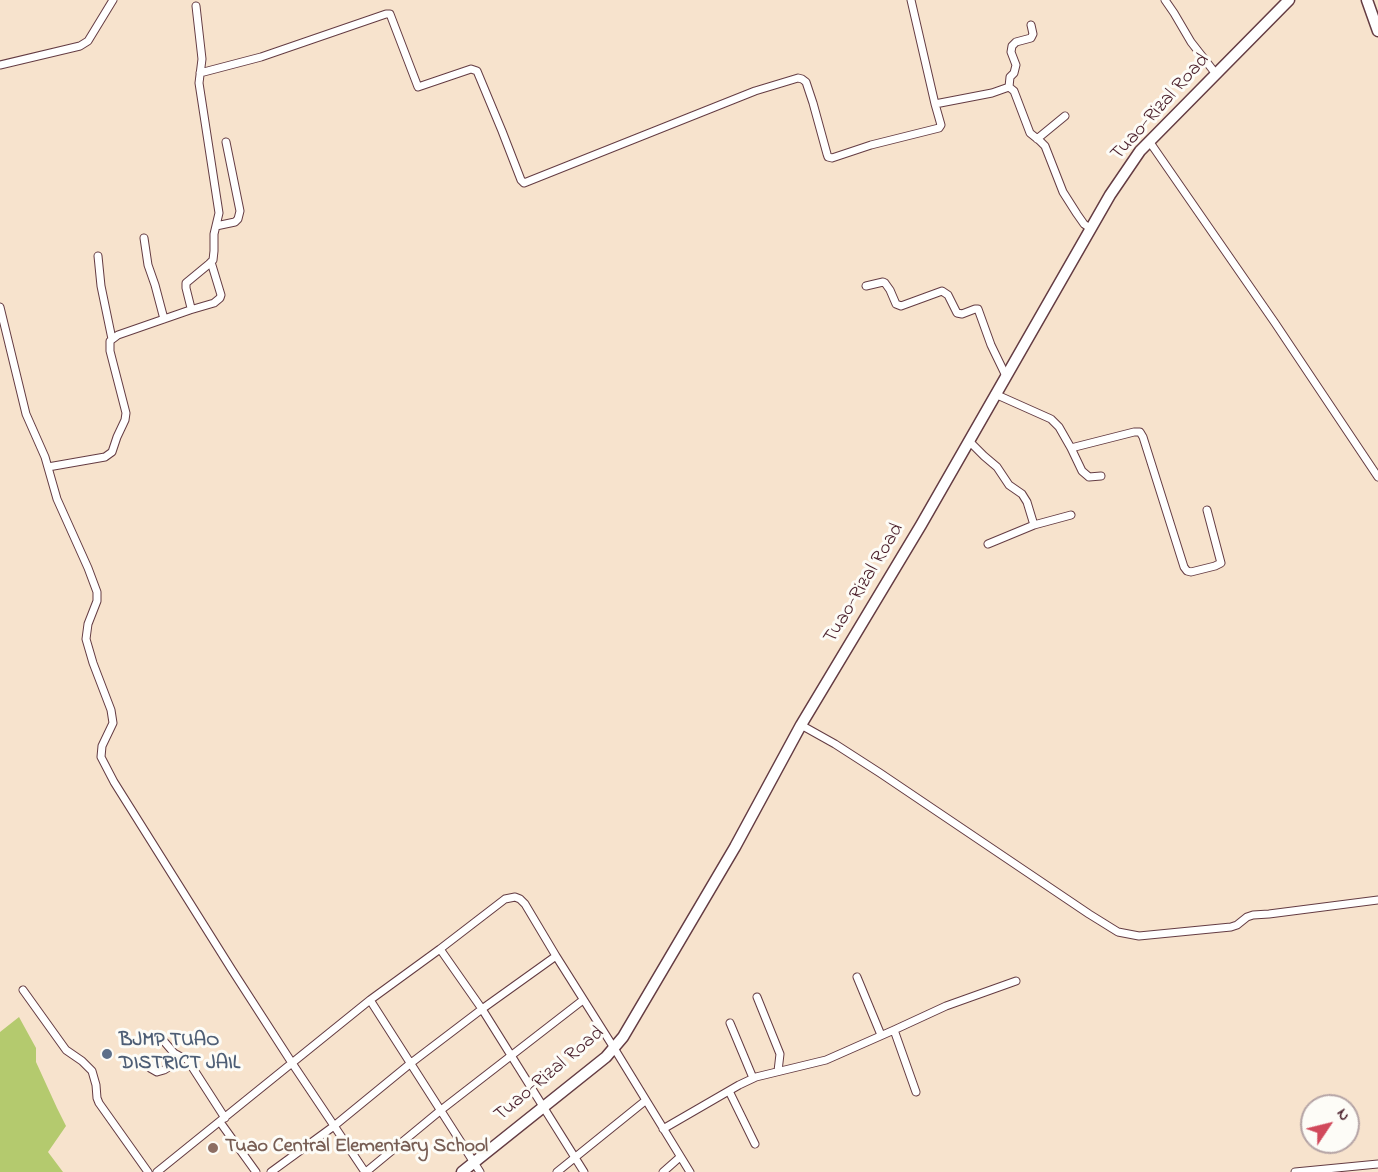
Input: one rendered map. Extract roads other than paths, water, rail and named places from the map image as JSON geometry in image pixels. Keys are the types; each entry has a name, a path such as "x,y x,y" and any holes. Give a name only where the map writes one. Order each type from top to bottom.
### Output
{"main road":[{"name":"Tuao-Rizal Road","path":"462,1172 606,1057 623,1037 735,847 801,725 921,525 1127,169 1149,141 1289,0"},
{"path":"1367,0 1378,31"}],"street":[{"path":"0,65 80,46 88,41 113,0"},
{"path":"200,74 261,57 390,14 418,87 471,69 477,71 524,183 755,91 798,78 806,82 827,156 830,158 939,128 941,125 910,0"},
{"path":"1165,0 1191,42 1215,74"},
{"path":"190,310 186,283 211,262 214,255 214,234 219,213 199,83 202,52 196,6"},
{"path":"1009,87 1010,77 1016,65 1011,52 1012,46 1016,42 1031,38 1033,34 1031,25"},
{"path":"935,104 992,93 1009,87"},
{"path":"1009,87 1014,91 1030,133 1045,146 1063,192 1084,224 1091,229"},
{"path":"1037,139 1065,116"},
{"path":"1149,141 1378,477"},
{"path":"216,226 235,222 240,211 226,142"},
{"path":"144,238 148,265 164,319"},
{"path":"48,467 105,457 112,452 126,413 109,346 112,339 101,286 98,256"},
{"path":"112,339 214,303 221,295 211,262"},
{"path":"866,286 883,282 896,304 901,306 942,291 948,295 957,313 962,314 978,309 1006,376"},
{"path":"0,307 26,414 45,457 57,499 97,592 97,601 88,624 86,639 111,710 113,723 102,746 101,757 172,875 292,1063 366,1172 510,1055 583,1000"},
{"path":"995,394 1051,419 1059,428 1085,474 1093,477 1101,476"},
{"path":"1071,448 1140,432 1184,567 1191,572 1221,563 1208,510"},
{"path":"969,441 997,467 1009,485 1022,494 1034,525"},
{"path":"988,544 1034,525 1071,515"},
{"path":"801,725 880,773 1118,932 1139,936 1231,927 1237,926 1253,915 1378,900"},
{"path":"157,1172 370,1000 505,898 515,897 525,903 555,956 690,1172"},
{"path":"440,949 482,1009 584,1172"},
{"path":"271,1172 334,1126 482,1009 555,956"},
{"path":"857,977 881,1035"},
{"path":"663,1129 753,1078 826,1060 946,1005 1016,981"},
{"path":"23,990 66,1050 92,1071 99,1103 148,1172"},
{"path":"757,997 780,1054 778,1071"},
{"path":"370,1000 480,1172"},
{"path":"730,1023 753,1078"},
{"path":"894,1030 916,1092"},
{"path":"162,1040 174,1053 188,1060 222,1120 256,1172"},
{"path":"150,1068 157,1072 164,1070 183,1058"},
{"path":"729,1091 755,1144"},
{"path":"556,1172 645,1101"},
{"path":"663,1172 680,1157"},
{"path":"1295,1172 1378,1164"}],"place":[{"name":"BJMP TUAO DISTRICT JAIL","path":"107,1054"},
{"name":"Tuao Central Elementary School","path":"213,1148"}]}
